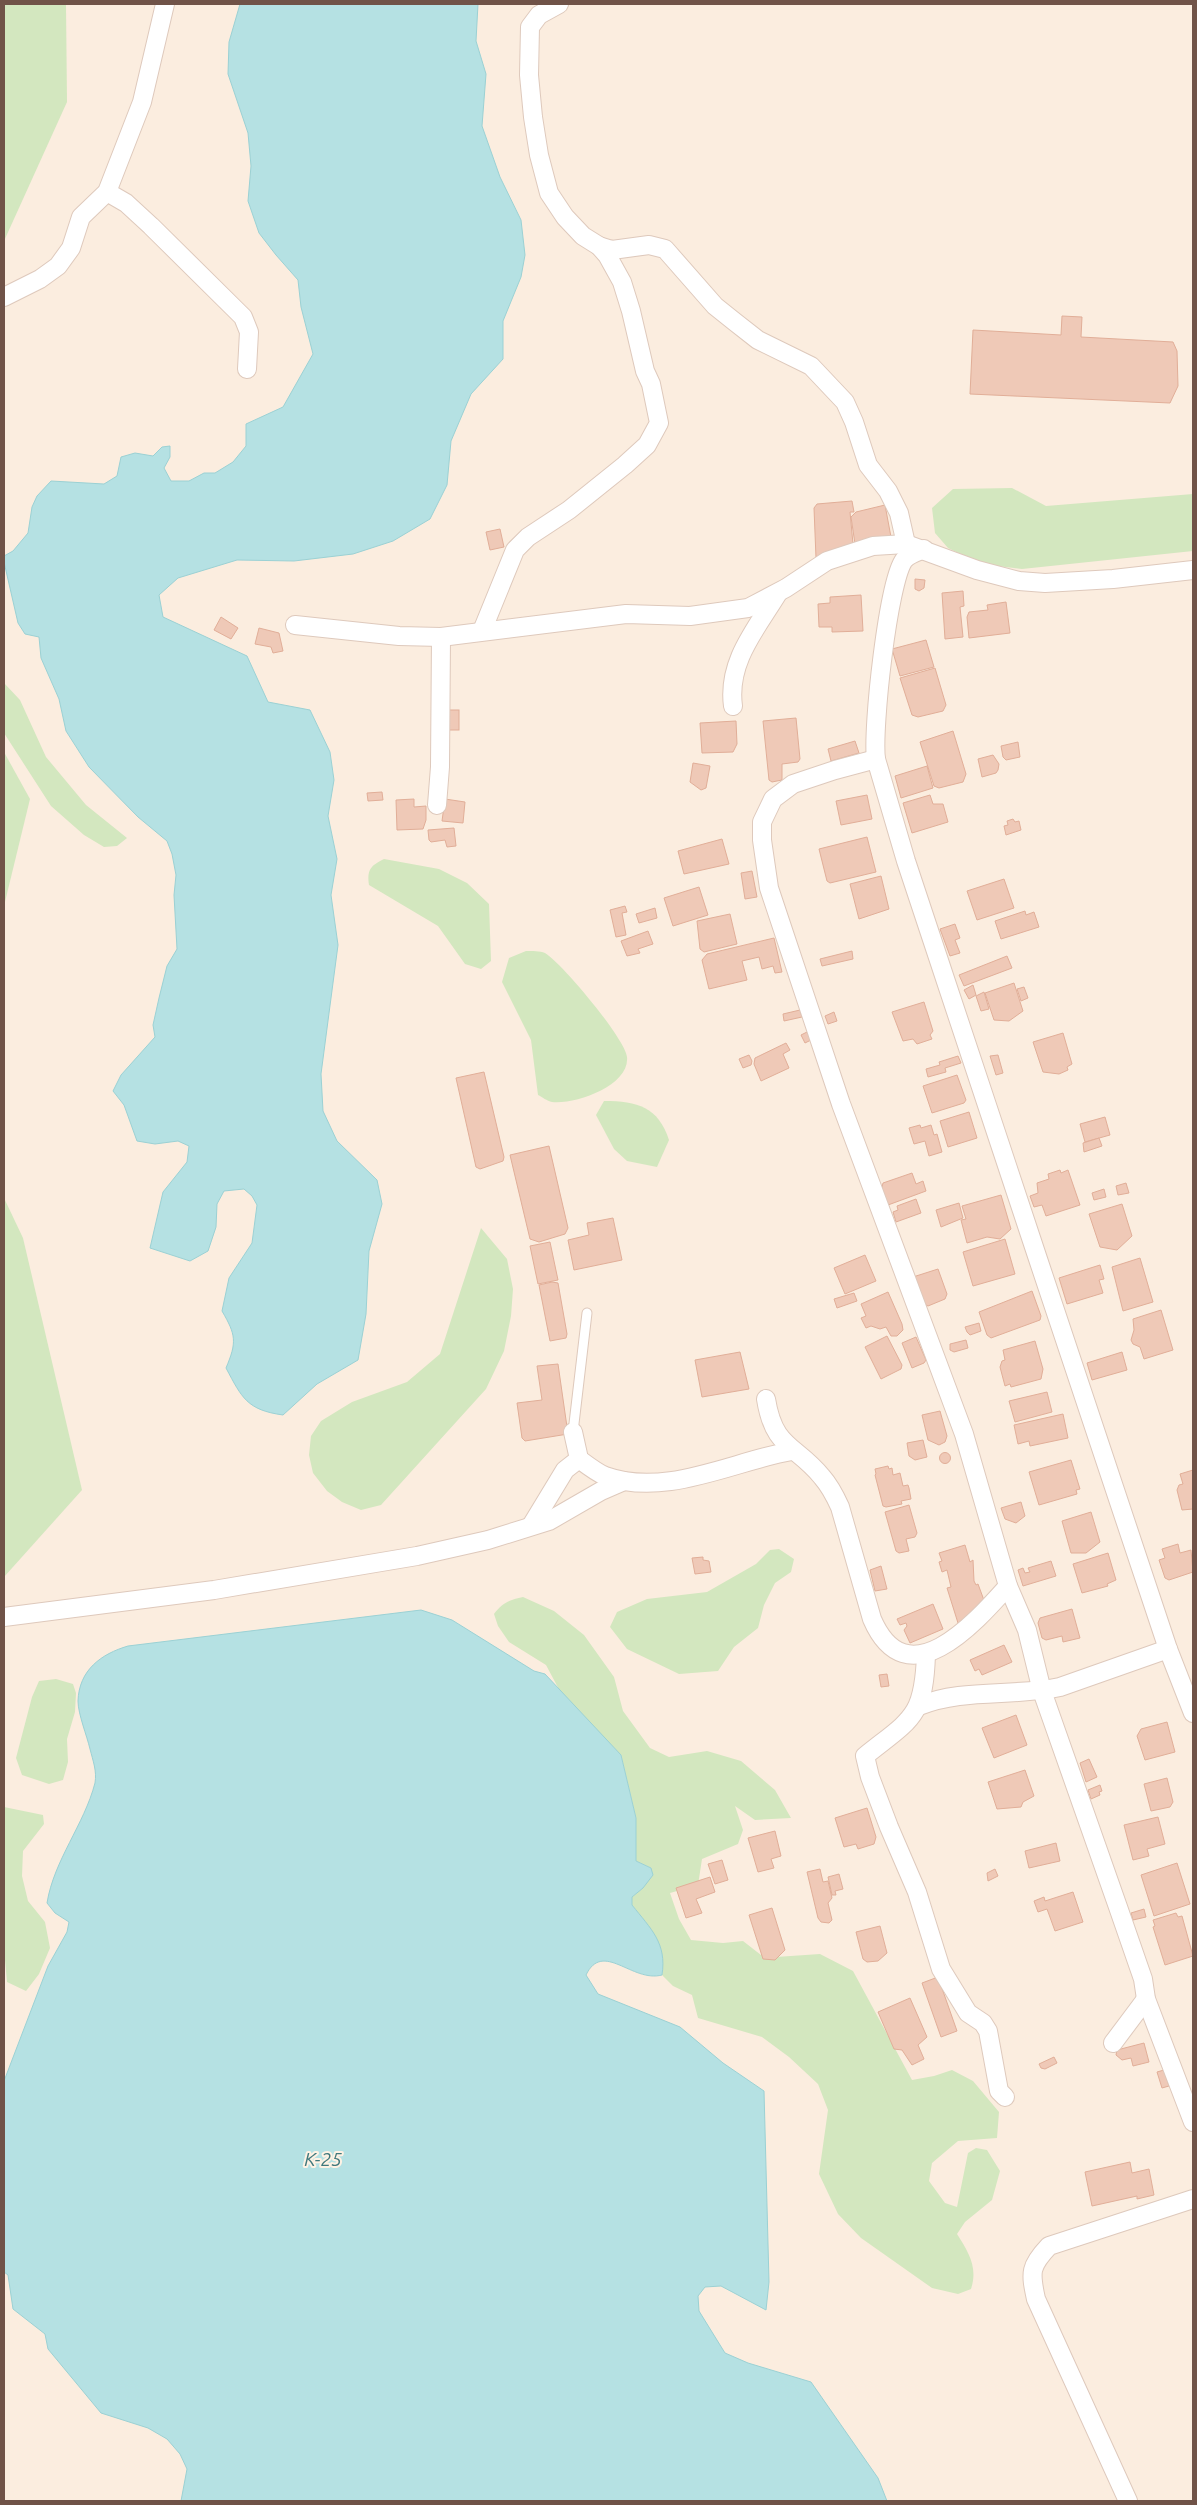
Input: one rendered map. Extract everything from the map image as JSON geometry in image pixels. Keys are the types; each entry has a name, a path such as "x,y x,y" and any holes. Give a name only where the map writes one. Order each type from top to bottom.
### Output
{"street":[{"path":"4,297 40,279 58,266 71,248 81,217 107,192 142,102 164,4"},
{"path":"482,630 515,550 528,537 569,510 647,446 658,423 651,384 644,371 632,311 615,269 598,246 582,236 564,217 549,192 539,155 529,75 530,27 539,15 559,4"},
{"path":"107,192 126,203 243,317 249,332 247,369"},
{"path":"598,246 621,250 649,245 665,249 715,306 758,340 811,366 818,372 845,402 854,422 868,466 888,491 900,513 906,544"},
{"path":"615,269 615,260 621,250"},
{"path":"295,625 400,636 441,636 626,614 690,616 748,608 778,592 827,561 874,546 906,544 976,570 1019,581 1104,580 1193,570"},
{"path":"924,550 907,558 896,580 883,659 874,744 876,759 906,860 1168,1649 1193,1713"},
{"path":"733,706 731,689 734,670 744,646 778,592"},
{"path":"437,805 440,767 441,636"},
{"path":"876,759 793,784 773,799 762,822 762,840 769,888 841,1104 964,1434 1008,1586 1026,1630 1042,1690 1122,1916 1142,1979 1146,1999 1193,2122"},
{"path":"766,1399 769,1419 781,1440 821,1476 832,1491 840,1507 876,1630 892,1648 904,1653 926,1654 944,1647 967,1628 1008,1586"},
{"path":"573,1432 579,1460 604,1475 624,1481 681,1479 792,1451"},
{"path":"531,1526 565,1470 579,1460"},
{"path":"4,1617 112,1605 331,1571 488,1540 549,1521 601,1491 624,1481"},
{"path":"919,1706 934,1700 1060,1687 1168,1649"},
{"path":"926,1654 919,1706 906,1725 865,1756 870,1777 885,1818 918,1892 941,1968 968,2013 983,2023 988,2031 999,2091 1005,2097"},
{"path":"1113,2043 1146,1999"},
{"path":"1128,2501 1036,2299 1031,2275 1035,2260 1049,2246 1193,2199"}],"lane":[{"path":"573,1432 587,1313"}],"green space":[{"path":"4,4 66,4 67,102 4,241"},
{"path":"1012,488 1046,506 1193,494 1193,551 1022,569 981,564 948,548 935,533 932,508 953,489"},
{"path":"4,683 20,700 46,757 86,805 127,838 117,846 104,847 84,835 51,806 4,733"},
{"path":"4,752 30,799 4,906"},
{"path":"384,859 439,869 467,883 489,904 491,961 481,969 465,964 438,926 369,885 370,869"},
{"path":"526,951 545,953 565,971 592,1002 624,1048 627,1057 626,1067 620,1077 599,1092 562,1102 552,1102 538,1095 531,1040 502,982 509,958"},
{"path":"604,1101 627,1102 637,1105 653,1113 659,1120 669,1140 657,1167 627,1161 614,1149 596,1115"},
{"path":"4,1198 23,1238 82,1490 4,1577"},
{"path":"481,1228 507,1259 513,1289 511,1316 504,1351 486,1389 381,1505 361,1510 342,1502 327,1491 313,1473 309,1455 311,1436 321,1421 352,1402 407,1382 440,1354"},
{"path":"779,1549 794,1559 791,1572 775,1583 764,1605 758,1628 734,1647 718,1671 679,1674 627,1649 610,1627 617,1612 647,1599 707,1592 756,1564 770,1550"},
{"path":"523,1597 554,1611 584,1635 614,1677 623,1711 650,1748 669,1757 707,1751 741,1761 775,1790 791,1818 755,1820 735,1806 743,1830 738,1844 702,1859 698,1885 670,1893 679,1919 691,1940 723,1943 743,1941 761,1955 776,1957 820,1954 853,1971 912,2080 952,2070 973,2081 999,2112 997,2138 958,2141 932,2163 929,2181 945,2203 957,2207 968,2153 976,2148 987,2150 1000,2171 992,2200 965,2222 957,2234 969,2254 973,2267 971,2289 958,2294 932,2288 861,2238 838,2214 819,2174 828,2110 818,2084 789,2057 762,2037 698,2018 692,1995 673,1986 662,1975 661,1957 658,1947 649,1929 632,1905 632,1897 643,1888 651,1868 636,1861 636,1818 621,1755 562,1695 546,1665 509,1642 498,1626 494,1614 497,1610 514,1599"},
{"path":"56,1679 73,1684 76,1693 75,1712 67,1739 68,1762 63,1780 49,1784 22,1775 16,1758 32,1697 39,1681"},
{"path":"4,1807 43,1815 44,1824 23,1851 22,1876 28,1901 45,1922 50,1948 39,1974 26,1991 7,1982 4,1949"}],"water":[{"path":"240,4 478,4 476,41 486,74 482,126 500,177 521,220 525,255 521,277 503,321 503,359 471,394 451,441 447,485 430,519 393,541 353,554 294,561 237,560 178,578 159,595 163,617 247,656 268,702 310,710 330,752 334,780 328,816 337,859 331,895 338,945 321,1074 323,1111 337,1141 377,1180 382,1204 369,1251 366,1314 358,1360 317,1384 283,1415 261,1410 253,1406 242,1395 226,1368 232,1352 233,1339 230,1326 222,1311 229,1278 252,1243 257,1205 252,1196 244,1189 224,1191 217,1204 216,1227 208,1251 190,1261 150,1248 163,1192 187,1162 189,1146 178,1141 155,1144 137,1141 124,1105 113,1091 121,1075 155,1037 153,1025 167,966 177,949 174,895 176,875 172,854 167,841 138,817 89,767 66,731 59,699 41,658 39,637 25,634 18,623 4,562 4,556 13,551 28,533 32,507 37,496 51,481 104,484 117,476 121,457 135,453 153,456 162,447 170,446 170,457 164,468 171,481 189,481 204,473 215,473 233,462 246,446 246,424 283,407 313,354 301,307 298,280 259,233 248,201 251,166 248,133 228,74 229,42"},
{"name":"К-25","path":"421,1610 452,1620 534,1671 545,1674 621,1755 636,1818 636,1861 651,1868 653,1875 643,1888 632,1897 632,1905 651,1929 660,1945 663,1964 662,1975 651,1976 610,1962 601,1961 593,1965 586,1975 598,1994 680,2027 723,2063 764,2091 769,2282 766,2310 721,2286 705,2287 698,2296 699,2311 725,2353 748,2363 811,2382 878,2478 887,2501 181,2501 187,2469 180,2454 167,2439 148,2428 101,2413 48,2349 45,2334 13,2309 8,2275 4,2272 4,2081 48,1966 67,1932 69,1922 55,1913 47,1903 62,1857 84,1813 95,1783 94,1766 78,1706 82,1680 93,1665 101,1659 118,1649 128,1646"}],"building":[{"path":"1062,316 1082,317 1081,337 1173,342 1177,351 1178,386 1170,403 970,394 973,330 1061,335"},
{"path":"852,501 854,512 850,512 853,544 816,558 814,508 817,504"},
{"path":"885,505 891,537 855,544 851,517 856,512"},
{"path":"500,529 504,547 490,550 486,532"},
{"path":"915,579 925,580 924,588 919,591 915,589"},
{"path":"963,591 964,606 960,607 963,637 945,639 942,593"},
{"path":"861,595 863,631 832,632 832,627 819,627 818,604 830,603 830,597"},
{"path":"1006,602 1010,633 969,638 967,617 969,612 988,610 987,605"},
{"path":"221,617 238,628 231,639 214,630"},
{"path":"259,628 279,633 283,651 273,653 271,647 255,644"},
{"path":"926,640 934,667 900,676 892,649"},
{"path":"935,668 946,705 943,711 918,717 912,715 900,678"},
{"path":"447,710 459,710 459,730 447,730"},
{"path":"796,718 800,759 798,762 782,764 782,780 772,782 769,780 763,721"},
{"path":"736,721 737,744 733,752 702,753 700,723"},
{"path":"953,731 966,774 963,782 939,788 934,786 920,742"},
{"path":"855,741 859,753 831,761 828,749"},
{"path":"1018,742 1020,757 1006,760 1003,757 1001,746"},
{"path":"993,755 999,764 998,770 996,773 982,777 978,759"},
{"path":"693,763 710,766 706,788 701,790 690,782"},
{"path":"927,766 933,788 901,798 895,776"},
{"path":"382,792 383,800 368,801 367,793"},
{"path":"867,795 872,819 841,825 836,801"},
{"path":"930,795 933,804 943,804 948,822 912,833 903,803"},
{"path":"414,799 414,807 426,806 426,820 423,829 397,830 396,800"},
{"path":"445,799 465,802 463,823 442,821"},
{"path":"1013,819 1015,822 1019,821 1021,830 1006,835 1004,826 1008,825 1007,821"},
{"path":"454,828 456,846 447,847 445,840 431,842 429,840 428,830"},
{"path":"867,837 876,872 830,883 827,881 819,849"},
{"path":"722,839 729,864 684,874 678,851"},
{"path":"752,871 757,897 745,899 741,873"},
{"path":"881,876 889,909 859,919 850,884"},
{"path":"1004,879 1014,908 977,920 967,891"},
{"path":"699,887 708,915 673,926 664,898"},
{"path":"625,906 627,912 622,913 626,935 616,937 610,910"},
{"path":"655,908 657,918 639,923 636,914"},
{"path":"1025,911 1026,915 1034,912 1039,927 1001,939 995,921"},
{"path":"730,914 737,944 704,952 700,949 697,921"},
{"path":"955,924 960,938 955,940 960,953 950,956 940,929"},
{"path":"648,931 653,944 638,949 640,953 627,956 621,941"},
{"path":"774,938 782,972 775,973 773,966 762,969 759,957 742,961 747,980 709,989 702,960 707,954"},
{"path":"852,951 853,959 822,966 820,959"},
{"path":"1007,956 1012,968 964,986 959,975"},
{"path":"1014,983 1023,1011 1009,1021 994,1020 985,993"},
{"path":"973,985 976,995 969,999 964,990"},
{"path":"1024,987 1028,998 1021,1001 1017,989"},
{"path":"984,992 989,1009 981,1011 976,996"},
{"path":"924,1002 933,1031 930,1035 932,1039 917,1044 913,1039 903,1041 892,1012"},
{"path":"800,1010 802,1017 784,1021 783,1014"},
{"path":"834,1012 837,1021 828,1024 825,1016"},
{"path":"809,1031 813,1039 805,1043 801,1035"},
{"path":"1063,1033 1072,1064 1067,1067 1068,1070 1059,1074 1043,1072 1033,1042"},
{"path":"786,1043 790,1050 783,1054 789,1068 761,1081 754,1064 755,1058"},
{"path":"749,1055 752,1061 751,1065 743,1068 739,1059"},
{"path":"998,1055 1003,1073 996,1075 990,1056"},
{"path":"958,1056 961,1063 945,1068 946,1072 928,1077 926,1069 940,1065 939,1062"},
{"path":"484,1072 504,1157 503,1161 480,1169 476,1167 456,1078"},
{"path":"957,1075 966,1100 964,1103 932,1113 923,1086"},
{"path":"969,1112 977,1138 948,1147 940,1121"},
{"path":"1105,1117 1110,1135 1085,1142 1080,1124"},
{"path":"920,1125 921,1128 931,1125 934,1135 937,1134 942,1152 929,1156 925,1141 914,1144 909,1128"},
{"path":"1099,1138 1102,1146 1084,1152 1083,1143"},
{"path":"549,1146 568,1228 565,1234 539,1242 530,1239 510,1155"},
{"path":"1060,1170 1061,1173 1068,1170 1080,1205 1046,1216 1042,1205 1034,1207 1030,1196 1038,1193 1037,1183 1049,1179 1048,1174"},
{"path":"912,1173 916,1184 923,1181 926,1191 888,1205 886,1204 881,1191 883,1183"},
{"path":"1126,1183 1129,1193 1118,1195 1116,1186"},
{"path":"1104,1189 1106,1197 1094,1200 1092,1193"},
{"path":"1001,1195 1011,1229 1000,1239 987,1237 967,1243 961,1220 966,1219 962,1206"},
{"path":"916,1199 921,1213 896,1222 893,1212 898,1210 897,1206"},
{"path":"959,1203 963,1218 941,1227 936,1210"},
{"path":"1122,1204 1132,1236 1117,1250 1100,1247 1089,1214"},
{"path":"613,1218 622,1260 574,1270 568,1240 589,1235 587,1223"},
{"path":"1005,1239 1015,1274 973,1286 963,1252"},
{"path":"550,1242 558,1280 538,1284 530,1246"},
{"path":"865,1255 876,1281 845,1294 834,1268"},
{"path":"1140,1258 1153,1302 1123,1311 1112,1267"},
{"path":"1100,1265 1104,1279 1099,1280 1103,1293 1067,1304 1059,1278"},
{"path":"938,1269 947,1294 945,1299 928,1306 922,1303 913,1277"},
{"path":"552,1282 558,1283 567,1334 566,1338 550,1341 539,1285"},
{"path":"1032,1291 1041,1316 1040,1320 991,1338 987,1335 979,1312"},
{"path":"888,1292 902,1324 903,1330 897,1336 891,1336 886,1327 880,1329 871,1326 866,1328 861,1318 866,1316 861,1304"},
{"path":"854,1293 857,1301 837,1308 834,1299"},
{"path":"1161,1310 1173,1350 1144,1359 1140,1347 1133,1344 1131,1340 1134,1330 1133,1319"},
{"path":"979,1323 981,1331 970,1335 967,1332 965,1327"},
{"path":"887,1336 902,1365 901,1369 881,1379 865,1347"},
{"path":"916,1337 926,1360 924,1363 912,1368 902,1343"},
{"path":"966,1340 968,1348 954,1352 950,1350 950,1344"},
{"path":"1035,1341 1043,1369 1041,1379 1011,1387 1010,1384 1005,1386 1000,1367 1002,1361 1005,1360 1003,1350"},
{"path":"740,1352 749,1389 702,1397 695,1360"},
{"path":"1122,1352 1127,1370 1092,1380 1087,1363"},
{"path":"558,1364 568,1434 525,1441 522,1438 517,1403 542,1400 537,1366"},
{"path":"1047,1392 1052,1412 1015,1422 1009,1401"},
{"path":"940,1411 947,1436 945,1442 939,1445 928,1440 922,1415"},
{"path":"1063,1414 1068,1438 1030,1446 1029,1441 1018,1444 1014,1425"},
{"path":"923,1440 927,1457 915,1460 909,1456 907,1443"},
{"path":"945,1452 951,1458 945,1464 939,1458"},
{"path":"1071,1460 1080,1489 1076,1490 1077,1494 1039,1505 1029,1472"},
{"path":"888,1466 889,1469 892,1468 893,1475 900,1473 903,1486 908,1485 911,1499 901,1501 902,1504 886,1507 883,1506 875,1469"},
{"path":"1193,1470 1193,1509 1182,1510 1177,1490 1179,1485 1183,1484 1180,1474"},
{"path":"1021,1502 1025,1516 1016,1523 1005,1519 1001,1508"},
{"path":"909,1505 917,1533 915,1537 906,1539 909,1551 899,1553 896,1551 885,1512"},
{"path":"1091,1512 1100,1542 1086,1553 1071,1553 1062,1521"},
{"path":"1178,1544 1180,1553 1191,1550 1193,1572 1169,1580 1165,1578 1159,1560 1165,1558 1162,1549"},
{"path":"965,1545 970,1562 973,1560 974,1581 976,1585 978,1584 985,1603 961,1625 958,1623 947,1588 951,1587 947,1570 942,1572 939,1562 942,1561 939,1553"},
{"path":"1108,1553 1116,1580 1107,1584 1108,1586 1082,1593 1073,1564"},
{"path":"703,1557 703,1560 709,1561 711,1572 695,1574 692,1558"},
{"path":"1051,1561 1056,1576 1023,1586 1018,1570 1023,1568 1025,1573 1030,1572 1028,1568"},
{"path":"881,1566 887,1589 875,1591 870,1570"},
{"path":"933,1604 943,1629 910,1643 904,1630 907,1626 906,1623 900,1625 897,1619"},
{"path":"1072,1609 1080,1638 1063,1642 1062,1636 1046,1640 1042,1638 1038,1623 1040,1618"},
{"path":"1004,1645 1012,1662 982,1675 979,1669 975,1671 970,1660"},
{"path":"887,1674 889,1686 881,1687 879,1675"},
{"path":"1016,1715 1027,1745 994,1758 982,1728"},
{"path":"1167,1722 1175,1752 1145,1760 1137,1736 1141,1729"},
{"path":"1089,1759 1097,1777 1086,1782 1080,1763"},
{"path":"1025,1770 1034,1796 1023,1802 1021,1807 997,1809 988,1782"},
{"path":"1167,1778 1173,1802 1170,1807 1151,1811 1144,1784"},
{"path":"1100,1785 1102,1791 1099,1792 1100,1795 1091,1799 1088,1790"},
{"path":"867,1808 876,1837 874,1844 858,1849 856,1844 844,1847 835,1818"},
{"path":"1158,1817 1165,1844 1147,1849 1149,1856 1133,1860 1124,1825"},
{"path":"775,1831 781,1856 771,1859 774,1868 758,1872 748,1838"},
{"path":"1056,1843 1060,1861 1029,1868 1025,1851"},
{"path":"722,1860 728,1880 715,1884 708,1864"},
{"path":"1177,1863 1190,1904 1154,1916 1141,1875"},
{"path":"820,1869 823,1882 828,1881 832,1898 828,1903 832,1920 829,1923 821,1922 818,1918 807,1872"},
{"path":"995,1869 998,1876 988,1881 987,1873"},
{"path":"839,1874 843,1889 835,1891 836,1895 832,1895 828,1877"},
{"path":"710,1877 715,1892 696,1899 702,1913 686,1918 676,1888"},
{"path":"1073,1892 1083,1922 1055,1931 1047,1909 1038,1912 1034,1901 1044,1897 1045,1901"},
{"path":"772,1908 785,1950 775,1960 763,1959 749,1915"},
{"path":"1144,1909 1146,1917 1133,1920 1131,1913"},
{"path":"1176,1913 1178,1917 1182,1916 1193,1956 1165,1965 1153,1927 1155,1926 1153,1920"},
{"path":"880,1926 887,1953 878,1961 867,1962 863,1959 856,1932"},
{"path":"938,1977 957,2031 941,2037 922,1983"},
{"path":"910,1998 927,2037 918,2045 924,2059 912,2065 902,2050 894,2049 878,2012"},
{"path":"1144,2043 1149,2062 1133,2066 1131,2058 1122,2060 1116,2055 1117,2050"},
{"path":"1054,2057 1057,2063 1045,2069 1041,2068 1039,2064"},
{"path":"1164,2070 1169,2086 1162,2088 1157,2072"},
{"path":"1130,2162 1132,2173 1149,2169 1154,2195 1137,2199 1137,2196 1092,2206 1085,2172"}]}
